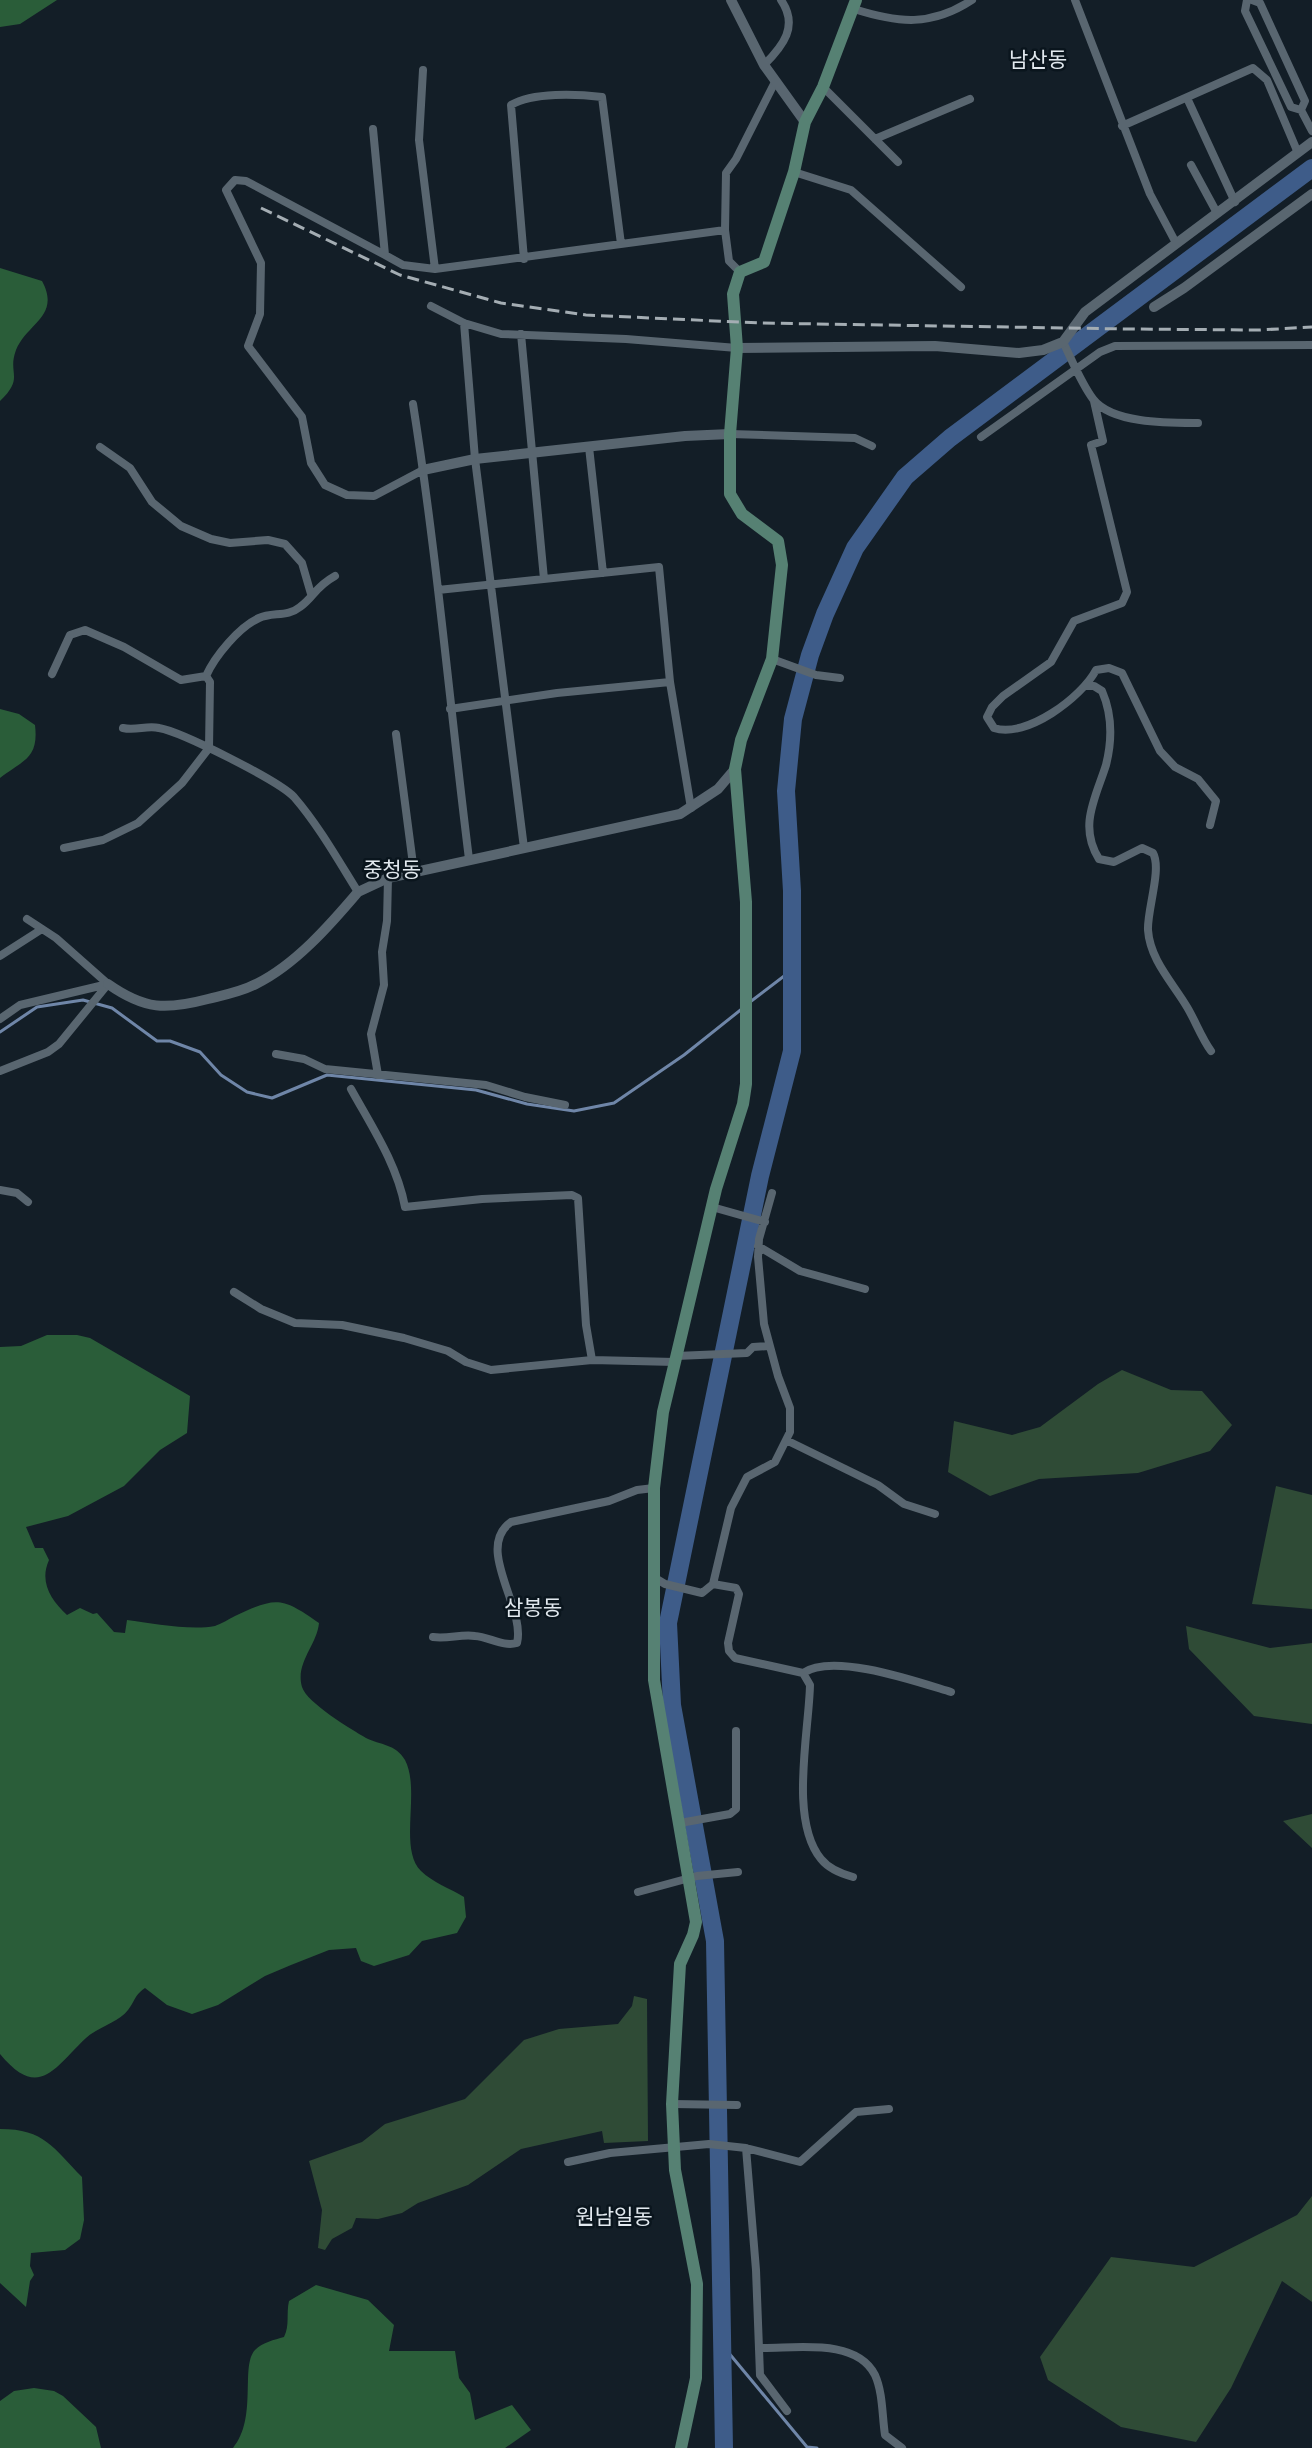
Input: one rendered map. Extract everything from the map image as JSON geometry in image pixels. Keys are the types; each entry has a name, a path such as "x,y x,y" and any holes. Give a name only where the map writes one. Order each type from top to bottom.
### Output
{"main road":[{"path":"681,2448 696,2378 697,2284 672,2148 672,2104 680,1964 693,1935 696,1922 692,1877 654,1680 660,1581 654,1488 663,1412 675,1359 712,1208 743,1104 746,1084 744,999 746,902 735,768 741,740 772,659 781,583 781,553 778,541 742,514 730,494 730,434 737,348 733,292 740,272 764,262 794,172 805,122 823,87 855,5"}],"street":[{"path":"731,0 764,65 805,122"},
{"path":"764,65 784,45 789,27 790,18 781,0"},
{"path":"855,5 888,20 903,21 931,18 959,8 972,0"},
{"path":"1075,0 1150,194 1176,243"},
{"path":"1247,0 1245,11 1291,107 1301,110 1312,131"},
{"path":"1252,0 1260,3 1305,100 1301,110"},
{"path":"1122,126 1253,68 1267,80 1298,153"},
{"path":"423,70 419,140 435,269"},
{"path":"740,272 729,261 725,230 726,173 736,159 775,82"},
{"path":"823,87 898,162"},
{"path":"524,259 511,105 519,100 575,94 602,97 621,244"},
{"path":"1187,98 1235,202"},
{"path":"875,139 970,99"},
{"path":"373,129 385,255"},
{"path":"431,306 464,322 501,334 626,339 737,348 934,346 1019,354 1043,350 1064,345 1085,312 1176,243 1235,202 1312,142"},
{"path":"1191,165 1217,213"},
{"path":"794,172 851,190 961,287"},
{"path":"725,230 524,259 435,269 404,265 246,181 236,180 226,189 261,263 260,314 249,346 302,417 316,473 325,485 334,491 361,497 388,490 423,470 476,459 685,436 730,434 855,438 872,446"},
{"path":"1154,307 1312,194"},
{"path":"464,322 476,459 524,848"},
{"path":"521,334 544,579"},
{"path":"1064,345 1094,401 1095,416 1103,441 1091,445 1127,592 1122,603 1074,621 1051,662 992,706 987,717 990,724 1002,731 1022,727 1043,718 1087,686 1096,670 1109,668 1122,673 1160,751 1175,767 1198,779 1216,801 1210,825"},
{"path":"981,437 1076,367 1100,352 1115,346 1312,345"},
{"path":"1094,401 1126,417 1143,421 1198,423"},
{"path":"413,404 438,590 469,859"},
{"path":"100,447 130,468 152,502 181,526 211,539 230,543 268,540 285,544 302,563 311,594"},
{"path":"589,447 603,573"},
{"path":"438,590 659,567 670,682 691,808"},
{"path":"52,674 70,635 85,630 124,646 181,680 206,676 223,648 253,622 260,617 294,611 302,607 311,594 334,576"},
{"path":"772,659 816,675 840,678"},
{"path":"64,848 102,840 138,823 182,783 209,748 210,682 206,676"},
{"path":"450,709 504,700 670,682"},
{"path":"1087,686 1094,686 1102,691 1109,715 1110,735 1106,765 1090,805 1091,839 1094,851 1099,859 1114,862 1142,848 1153,853 1155,866 1148,919 1151,946 1172,987 1187,1006 1199,1034 1211,1051"},
{"path":"123,728 139,730 158,728 209,748 291,795 313,820 358,892"},
{"path":"396,734 414,872"},
{"path":"27,919 56,938 108,984 124,995 162,1008 234,993 256,984 291,960 341,913 358,892 388,878 662,819 691,808 718,789 735,768"},
{"path":"378,1075 371,1034 383,993 382,952 387,921 388,878"},
{"path":"0,956 42,929"},
{"path":"0,1071 48,1052 59,1044 108,984"},
{"path":"0,1019 11,1010 30,1002 108,984"},
{"path":"276,1054 304,1059 325,1069 486,1085 525,1097 565,1105"},
{"path":"351,1089 393,1169 401,1187 405,1207 525,1196 572,1195 578,1198 586,1325 592,1360"},
{"path":"0,1190 17,1193 28,1202"},
{"path":"660,1581 702,1593 712,1584 735,1499 747,1477 775,1462 788,1441 791,1422 790,1408 764,1324 758,1246 772,1193"},
{"path":"712,1208 763,1221"},
{"path":"758,1246 800,1271 865,1289"},
{"path":"234,1292 261,1310 295,1323 342,1325 404,1338 448,1351 466,1362 491,1370 592,1360 675,1359 747,1353 753,1347 769,1346"},
{"path":"788,1441 878,1485 904,1504 934,1514"},
{"path":"433,1637 446,1639 474,1636 504,1644 517,1643 513,1611 498,1553 497,1541 502,1528 511,1522 609,1502 638,1490 654,1488"},
{"path":"712,1584 736,1588 739,1594 728,1643 729,1651 735,1658 803,1673 817,1667 841,1666 951,1692"},
{"path":"803,1673 810,1685 802,1781 805,1817 820,1859 838,1872 853,1877"},
{"path":"682,1822 730,1814 736,1809 736,1731"},
{"path":"638,1892 692,1877 738,1872"},
{"path":"672,2104 737,2105"},
{"path":"568,2162 610,2153 709,2144 746,2148 800,2162 856,2112 889,2109"},
{"path":"746,2148 756,2270 760,2375 787,2411"},
{"path":"759,2348 845,2350 863,2358 874,2374 881,2393 885,2435 902,2448"}],"green space":[{"path":"0,0 57,0 20,24 0,27"},
{"path":"0,268 42,281 48,303 45,311 16,350 13,365 14,381 0,401"},
{"path":"0,709 19,714 35,725 36,736 32,752 28,757 0,778"},
{"path":"47,1335 77,1335 90,1338 190,1396 187,1433 160,1450 124,1486 68,1516 26,1527 35,1548 43,1548 49,1560 46,1568 46,1583 56,1603 67,1615 80,1608 93,1614 97,1613 114,1632 125,1633 127,1620 194,1628 215,1626 260,1605 278,1602 296,1608 319,1623 315,1639 301,1670 302,1687 320,1708 366,1738 397,1751 405,1760 411,1787 410,1834 414,1861 425,1875 464,1897 466,1917 457,1933 422,1941 409,1955 374,1966 361,1961 356,1948 329,1950 265,1976 218,2005 192,2014 167,2005 145,1988 124,2014 91,2034 55,2069 36,2078 25,2076 0,2054 0,1347 21,1346"},
{"path":"1122,1370 1171,1390 1202,1391 1232,1425 1210,1451 1138,1473 1039,1479 990,1496 948,1472 954,1421 1012,1435 1040,1427 1098,1384"},
{"path":"1276,1486 1312,1495 1312,1609 1252,1604"},
{"path":"1186,1626 1270,1648 1312,1643 1312,1724 1254,1716 1189,1649"},
{"path":"1312,1814 1312,1848 1283,1821"},
{"path":"634,1996 647,1999 648,2141 604,2143 602,2131 521,2149 468,2185 418,2203 402,2213 378,2219 356,2218 352,2228 332,2239 325,2250 318,2248 322,2210 309,2161 362,2142 385,2124 465,2099 524,2040 559,2029 618,2024 632,2006"},
{"path":"0,2129 28,2132 47,2142 82,2177 84,2220 80,2239 65,2250 31,2253 30,2266 34,2275 30,2281 26,2307 0,2283"},
{"path":"1312,2196 1312,2302 1282,2281 1231,2388 1196,2442 1121,2427 1048,2380 1040,2357 1111,2257 1194,2267 1297,2215"},
{"path":"316,2285 368,2300 394,2325 389,2351 455,2351 459,2378 470,2393 475,2420 512,2405 531,2430 505,2448 233,2448 241,2436 245,2422 249,2368 255,2350 284,2337 289,2301"},
{"path":"34,2388 54,2391 63,2396 96,2427 101,2448 0,2448 0,2401 14,2391"}],"waterway":[{"path":"724,2448 715,1941 672,1705 668,1623 760,1176 792,1051 792,891 786,791 793,719 810,655 825,614 855,548 905,477 950,438 1312,168"},
{"path":"750,1002 792,970"},
{"path":"0,1032 37,1007 83,1000 112,1008 157,1041 170,1041 200,1052 221,1075 247,1092 272,1098 327,1075 476,1090 527,1104 574,1111 614,1103 684,1055 743,1008"},
{"path":"723,2346 807,2447 817,2448"}],"railway":[{"path":"261,208 400,275 501,303 586,315 760,323 1259,330 1312,327"}],"district":[{"name":"남산동","path":"1038,59"},
{"name":"중청동","path":"392,869"},
{"name":"삼봉동","path":"533,1607"},
{"name":"원남일동","path":"614,2216"}]}
